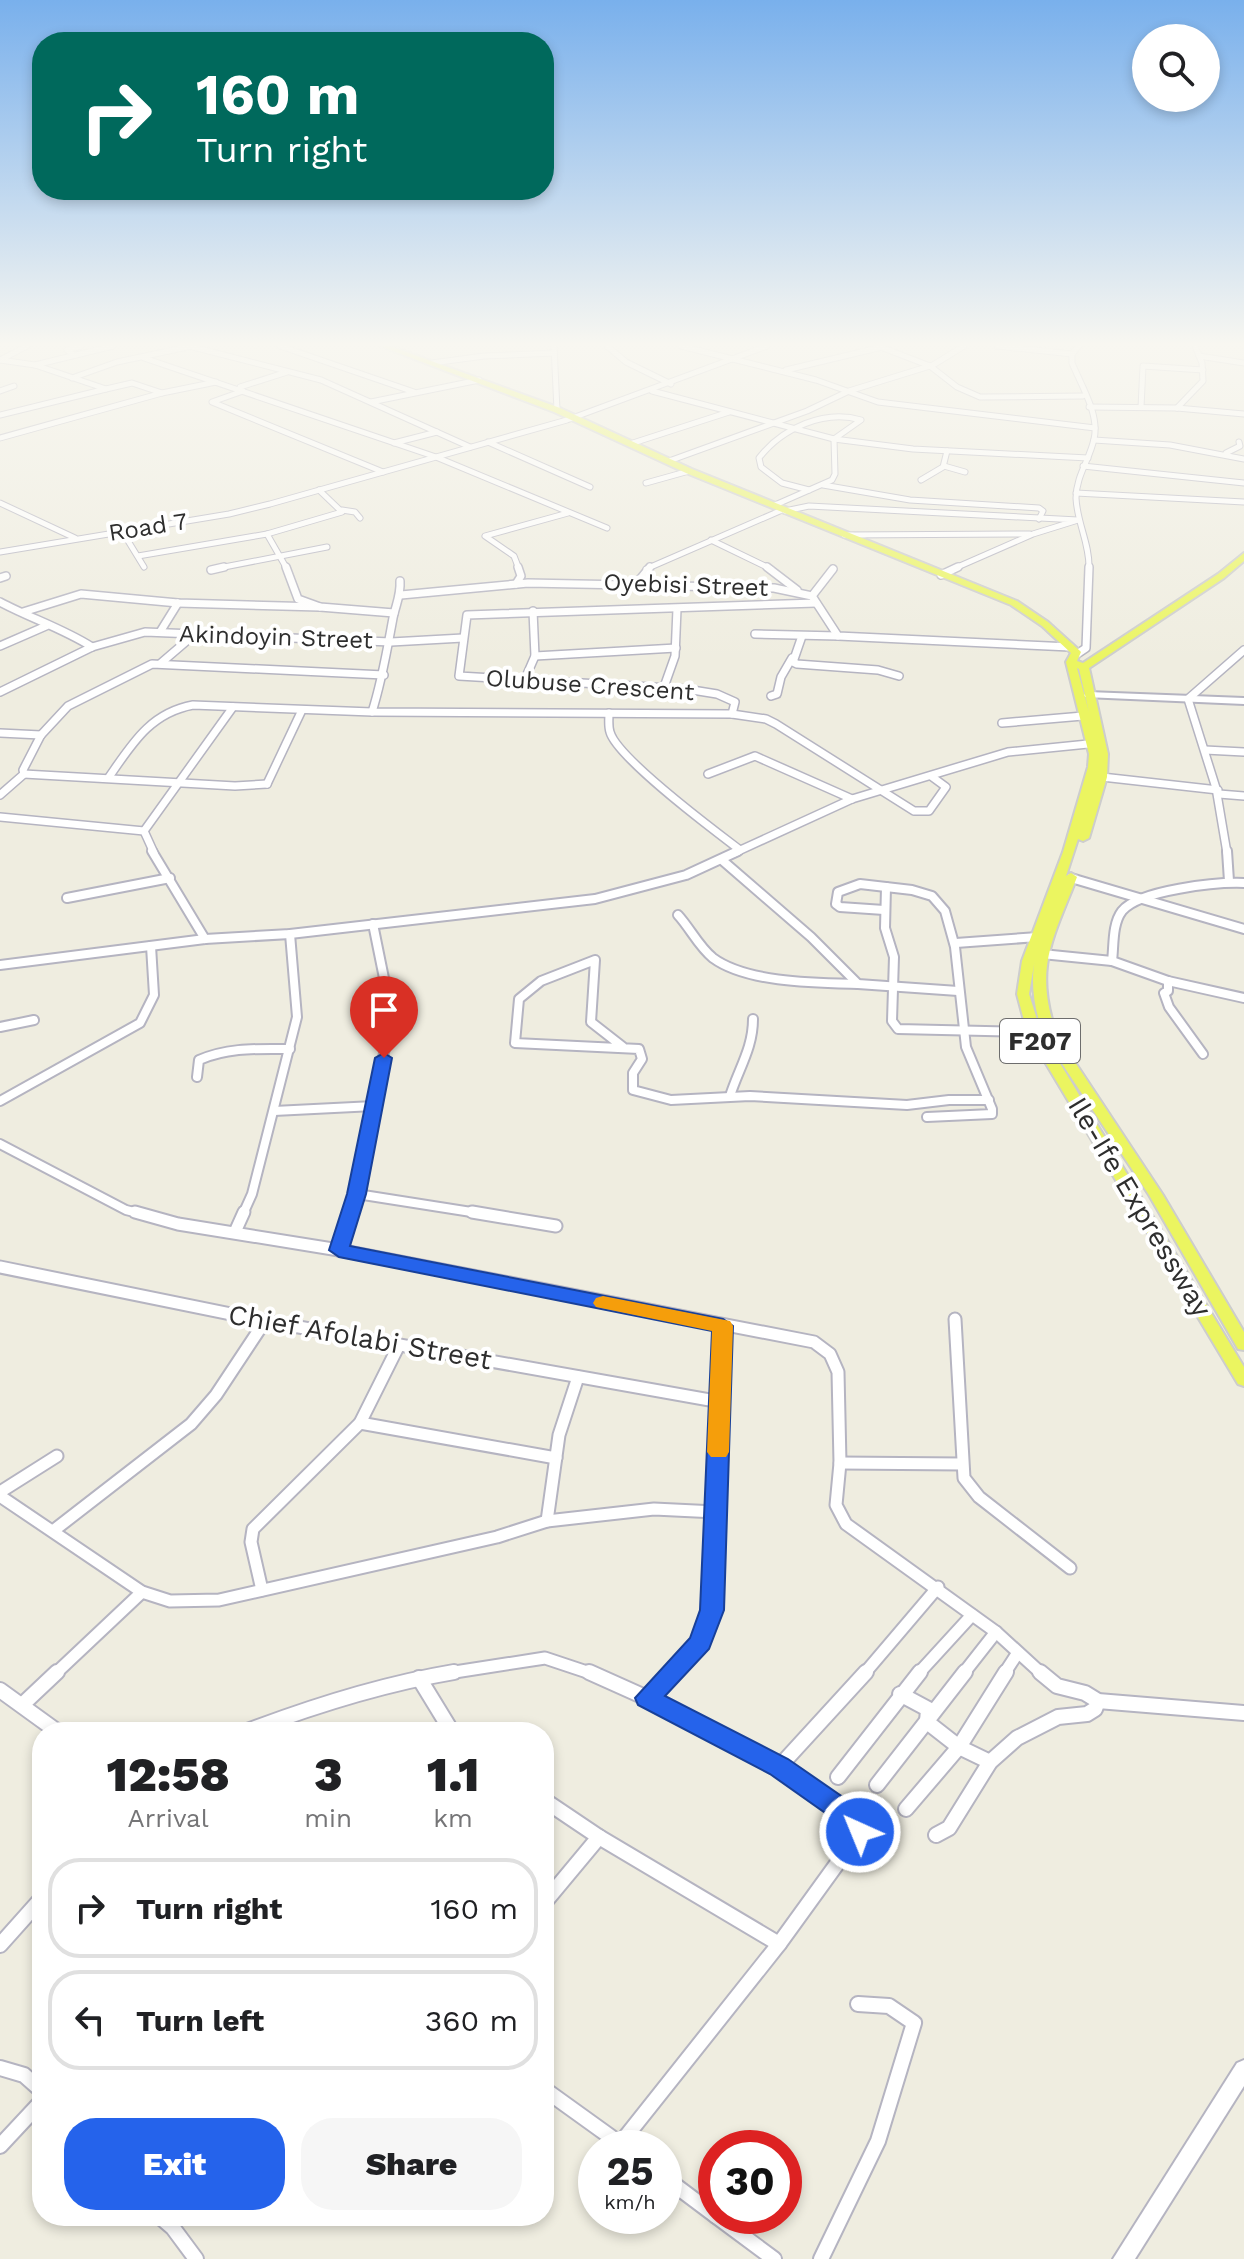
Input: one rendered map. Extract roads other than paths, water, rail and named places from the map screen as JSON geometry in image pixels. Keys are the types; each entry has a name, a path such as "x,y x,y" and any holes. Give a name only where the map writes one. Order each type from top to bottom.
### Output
{"main road":[{"path":"647,451 1014,603 1045,624 1077,656 1102,656 1221,576 1244,556"},
{"name":"Ile-Ife Expressway","path":"1077,656 1088,695 1102,777 1071,878 1042,954 1036,994 1050,1035 1156,1195 1244,1345"},
{"name":"Ile-Ife Expressway","path":"1077,656 1083,716 1095,743 1094,754 1088,787 1065,865 1028,961 1023,994 1034,1032 1244,1380"}],"street":[{"path":"333,451 383,472"},
{"path":"419,451 607,528"},
{"name":"Road 7","path":"0,552 229,514 455,451"},
{"path":"509,451 590,487"},
{"path":"669,461 695,451"},
{"path":"762,451 759,458 761,467 782,483 809,490"},
{"path":"637,583 646,569 781,509 809,490 823,485 835,474 834,451"},
{"path":"944,466 947,451"},
{"path":"955,451 1088,458"},
{"path":"755,634 838,636 1077,656 1086,648 1090,550 1078,520 1076,493 1090,451"},
{"path":"1207,451 1244,459"},
{"path":"1228,455 1226,453 1229,451"},
{"path":"921,480 944,466 965,472"},
{"path":"1083,466 1244,483"},
{"path":"646,483 689,471"},
{"path":"823,485 910,500 1039,508 1043,511 1039,519"},
{"path":"319,490 342,510"},
{"path":"1076,493 1244,502"},
{"path":"0,503 75,538"},
{"path":"781,509 809,506 1078,520"},
{"path":"138,556 267,534 342,510 355,512 360,518"},
{"path":"516,584 521,576 514,556 485,536 568,513"},
{"path":"941,575 1033,534 1078,520"},
{"path":"122,531 144,567"},
{"path":"267,534 290,575 294,594 305,603 320,607"},
{"path":"844,535 1033,534"},
{"path":"711,540 774,571 797,590"},
{"path":"211,570 327,547"},
{"path":"833,569 812,596 838,636"},
{"path":"372,712 384,675 394,613 401,595 400,581"},
{"name":"Oyebisi Street","path":"401,595 516,584 637,583 797,590 812,596"},
{"path":"23,612 81,594 178,603 320,607 394,613"},
{"path":"0,602 46,626 70,633 92,647"},
{"name":"Akindoyin Street","path":"160,632 178,603"},
{"name":"Olubuse Crescent","path":"732,714 735,702 726,696 664,687 459,676 463,638 470,614 816,603"},
{"path":"664,687 676,648 677,609"},
{"path":"525,679 535,656 533,611"},
{"path":"0,646 46,626"},
{"name":"Akindoyin Street","path":"0,692 92,647 140,633 391,642 463,638"},
{"path":"161,663 196,633"},
{"path":"771,696 777,694 785,668 802,636"},
{"path":"535,656 676,648"},
{"path":"1188,699 1244,650"},
{"path":"794,655 793,662 812,666"},
{"path":"24,774 23,770 41,735 74,701 152,664 384,675"},
{"path":"785,668 812,666 878,670 899,676"},
{"path":"1088,695 1244,701"},
{"path":"1188,699 1218,792 1228,840 1229,881"},
{"path":"109,777 150,720 182,706 372,712 732,714 776,724 914,811 929,811 946,787 930,776"},
{"path":"144,831 233,707"},
{"path":"0,795 24,774 268,787 302,710"},
{"path":"609,713 610,734 620,747 675,801 740,850"},
{"path":"1002,723 1083,716"},
{"path":"0,733 41,735"},
{"path":"0,965 205,939 290,934 595,899 686,875 852,799 1008,752 1095,743"},
{"path":"1205,750 1244,752"},
{"path":"708,774 755,756 852,799"},
{"path":"1102,777 1244,796"},
{"path":"0,817 144,831"},
{"path":"144,831 150,847 205,939"},
{"path":"722,860 811,937 858,984"},
{"path":"67,898 170,878"},
{"path":"1071,878 1244,929"},
{"path":"1112,961 1115,932 1122,910 1131,903 1191,887 1229,881 1244,883"},
{"path":"884,910 848,909 836,904 838,892 846,885 906,889 935,898 944,908 956,943 966,1052 989,1100 992,1114 984,1117 927,1117"},
{"path":"886,887 885,928 894,957 892,1021 898,1029 1034,1032"},
{"path":"678,915 691,928 703,948 731,968 825,983 958,991"},
{"path":"339,1250 357,1194 388,1034 387,993 373,924"},
{"path":"235,1232 252,1194 290,1049 297,1005 290,934"},
{"path":"956,943 1038,937"},
{"path":"1,1096 140,1023 150,1010 156,991 151,946"},
{"path":"1042,954 1112,961 1168,981 1244,998"},
{"path":"623,1047 591,1022 595,960 540,981 525,990 520,998 515,1043 639,1049 643,1053 632,1072 633,1090 671,1100 730,1096 898,1105 989,1100"},
{"path":"1168,981 1168,991 1164,993 1169,1007 1203,1054"},
{"path":"730,1096 741,1061 753,1043 753,1019"},
{"path":"0,1027 34,1020"},
{"path":"197,1077 199,1060 213,1053 227,1049 290,1049"},
{"path":"274,1111 374,1106"},
{"path":"0,1144 126,1210 178,1224 339,1250 814,1342 832,1354 838,1372 840,1463 836,1505 846,1524 938,1587 996,1632 1017,1654 1057,1686 1085,1693 1098,1701 1244,1713"},
{"path":"357,1194 556,1226"},
{"name":"Chief Afolabi Street","path":"0,1267 265,1321 721,1402"},
{"path":"955,1319 964,1478 979,1497 1070,1568"},
{"path":"53,1531 191,1424 216,1395 265,1321"},
{"path":"647,1698 700,1643 712,1610 723,1326"},
{"path":"262,1590 251,1542 253,1529 360,1423 399,1345"},
{"path":"547,1521 556,1458 578,1377"},
{"path":"360,1423 556,1458"},
{"path":"57,1456 0,1494 162,1603 184,1604 262,1590 497,1537 547,1521 654,1509 716,1512"},
{"path":"840,1463 962,1464"},
{"path":"779,1767 898,1637 938,1587"},
{"path":"22,1705 142,1592"},
{"path":"838,1777 900,1694 972,1615"},
{"path":"877,1785 996,1632"},
{"path":"906,1809 959,1747 1017,1654"},
{"path":"278,1722 419,1678 545,1658 570,1664 647,1698 779,1767 854,1819 860,1832 779,1944 635,2130"},
{"path":"419,1678 446,1722"},
{"path":"0,1690 45,1722"},
{"path":"900,1694 928,1709 927,1722"},
{"path":"936,1835 949,1828 990,1762 1026,1733 1058,1717 1087,1714 1095,1709 1098,1701"},
{"path":"927,1722 959,1747 990,1762"},
{"path":"554,1807 599,1837 779,1944"},
{"path":"554,1891 599,1837"},
{"path":"0,1945 32,1909"},
{"path":"821,2259 878,2141 914,2023 901,2010 871,2001 858,2004"},
{"path":"0,2068 16,2070 32,2080"},
{"path":"1123,2259 1244,2069"},
{"path":"554,2096 601,2130"},
{"path":"0,2146 32,2112"},
{"path":"171,2226 196,2259"},
{"path":"740,2234 774,2259"}]}
